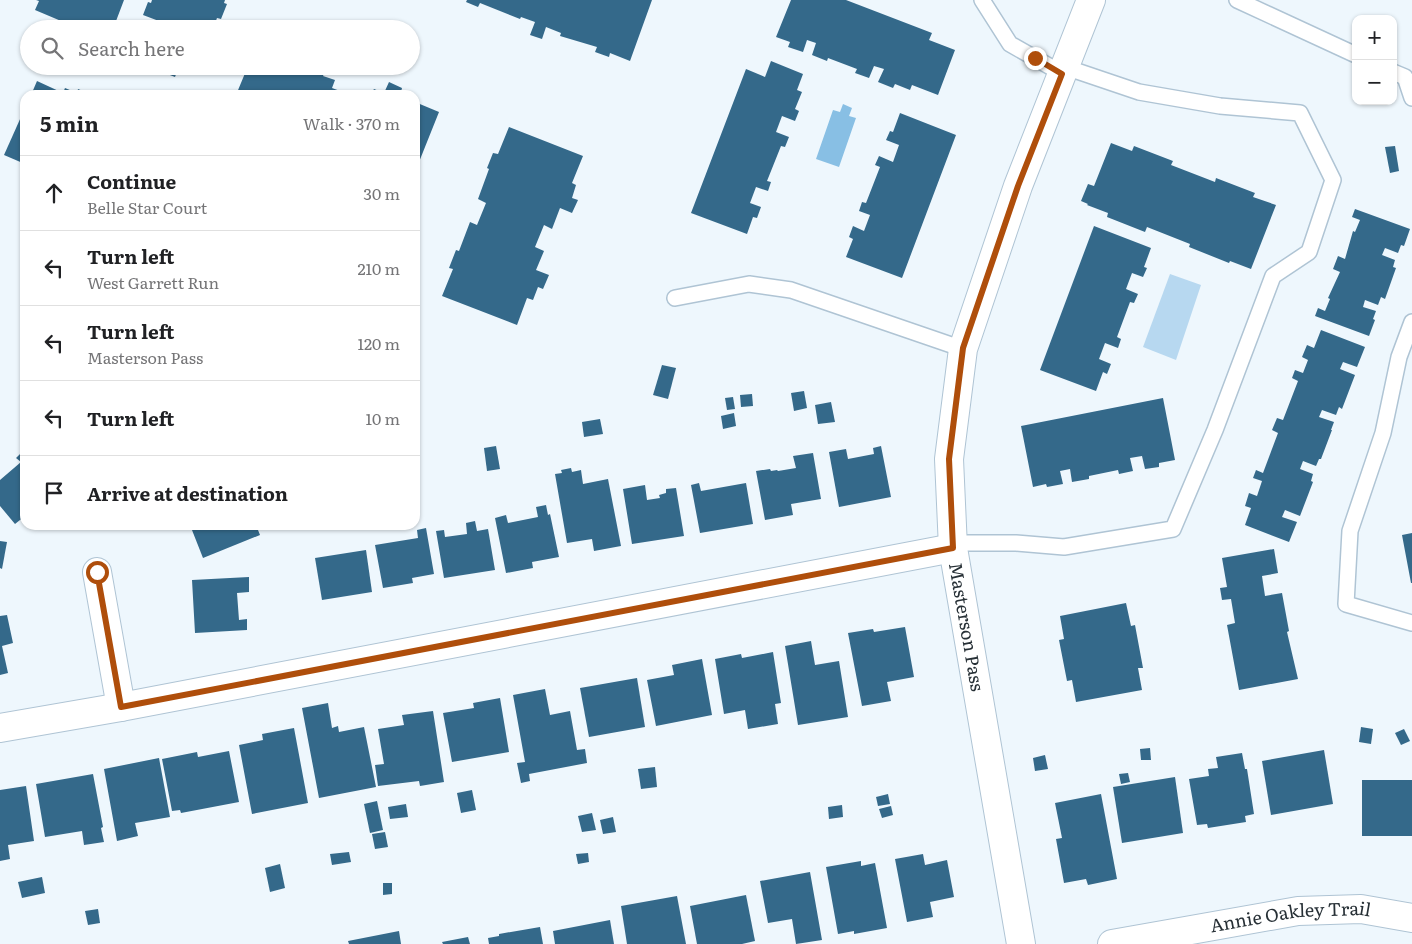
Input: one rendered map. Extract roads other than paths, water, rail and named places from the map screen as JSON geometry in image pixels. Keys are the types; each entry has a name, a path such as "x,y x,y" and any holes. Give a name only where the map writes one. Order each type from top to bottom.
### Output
{"street":[{"name":"Masterson Pass","path":"1021,944 953,546 949,459 963,348 1018,186 1091,0"},
{"path":"0,728 121,707 953,546"},
{"path":"97,572 121,707"},
{"name":"Annie Oakley Trail","path":"1112,944 1298,911 1361,909 1412,918"}],"lane":[{"path":"953,546 1016,543 1064,547 1173,529 1215,430 1273,276 1309,252 1334,180 1300,113 1220,106 1139,92 1064,70 1010,44 982,0"},
{"path":"1238,0 1352,53"},
{"path":"1397,74 1405,78 1412,98"},
{"path":"675,298 749,284 791,290 963,348"},
{"path":"1412,322 1399,357 1383,433 1350,531 1346,604 1412,622"}]}
